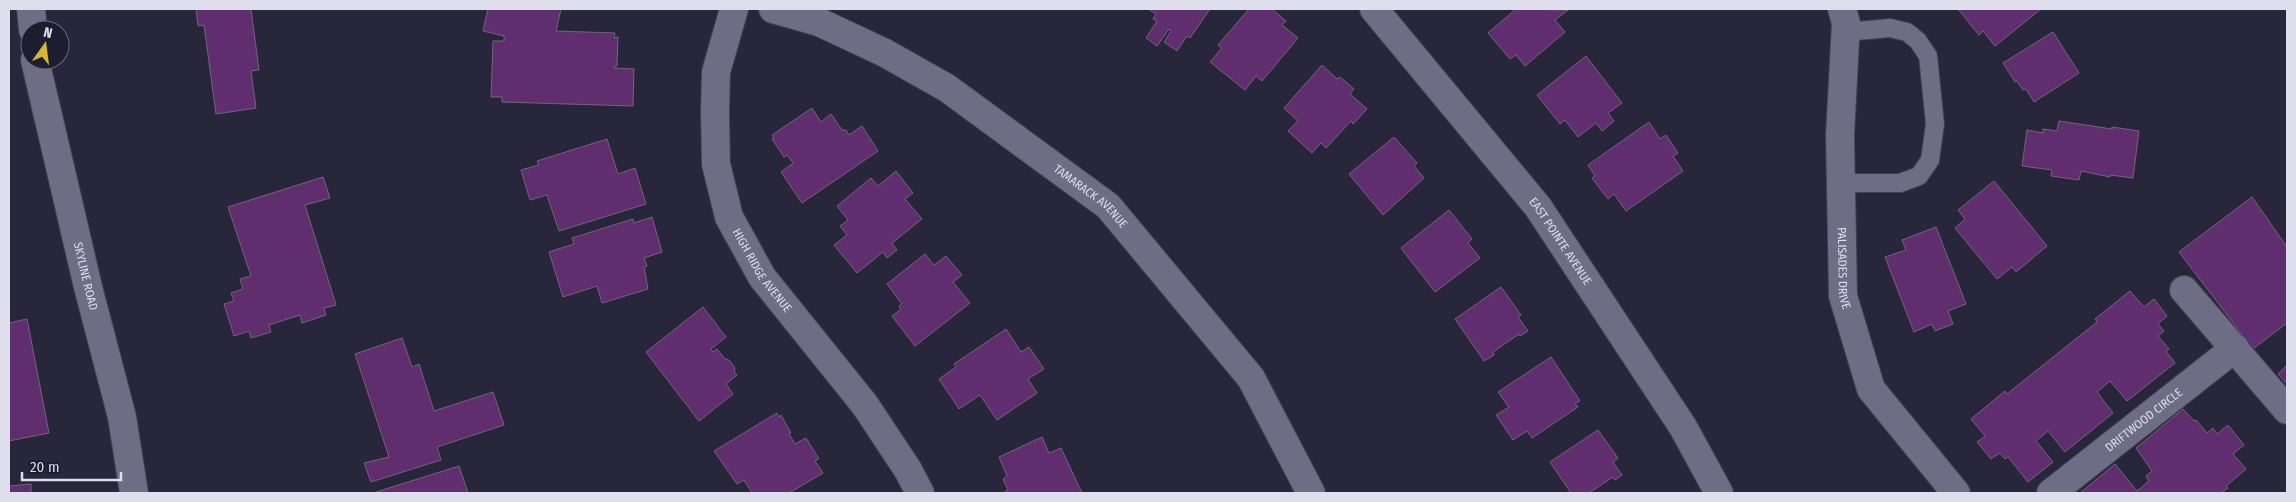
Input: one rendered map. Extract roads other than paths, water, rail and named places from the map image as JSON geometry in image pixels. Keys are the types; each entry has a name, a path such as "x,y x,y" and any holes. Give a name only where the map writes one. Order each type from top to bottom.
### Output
{"street":[{"name":"HIGH RIDGE AVENUE","path":"734,9 716,72 715,112 716,164 730,218 762,277 865,405 908,470 920,493"},
{"name":"TAMARACK AVENUE","path":"773,9 819,22 884,53 947,88 1108,206 1251,378 1311,493"},
{"name":"EAST POINTE AVENUE","path":"1374,9 1538,207 1683,427 1719,493"},
{"name":"PALISADES DRIVE","path":"1844,21 1840,135 1843,296 1871,389 1956,493"},
{"name":"SKYLINE ROAD","path":"37,70 88,287 122,417 134,493"},
{"path":"2184,290 2287,410"},
{"name":"DRIFTWOOD CIRCLE","path":"2052,493 2235,348"}],"lane":[{"path":"1841,183 1900,183 1919,176 1930,160 1935,124 1928,56 1918,42 1907,32 1844,21"}]}
